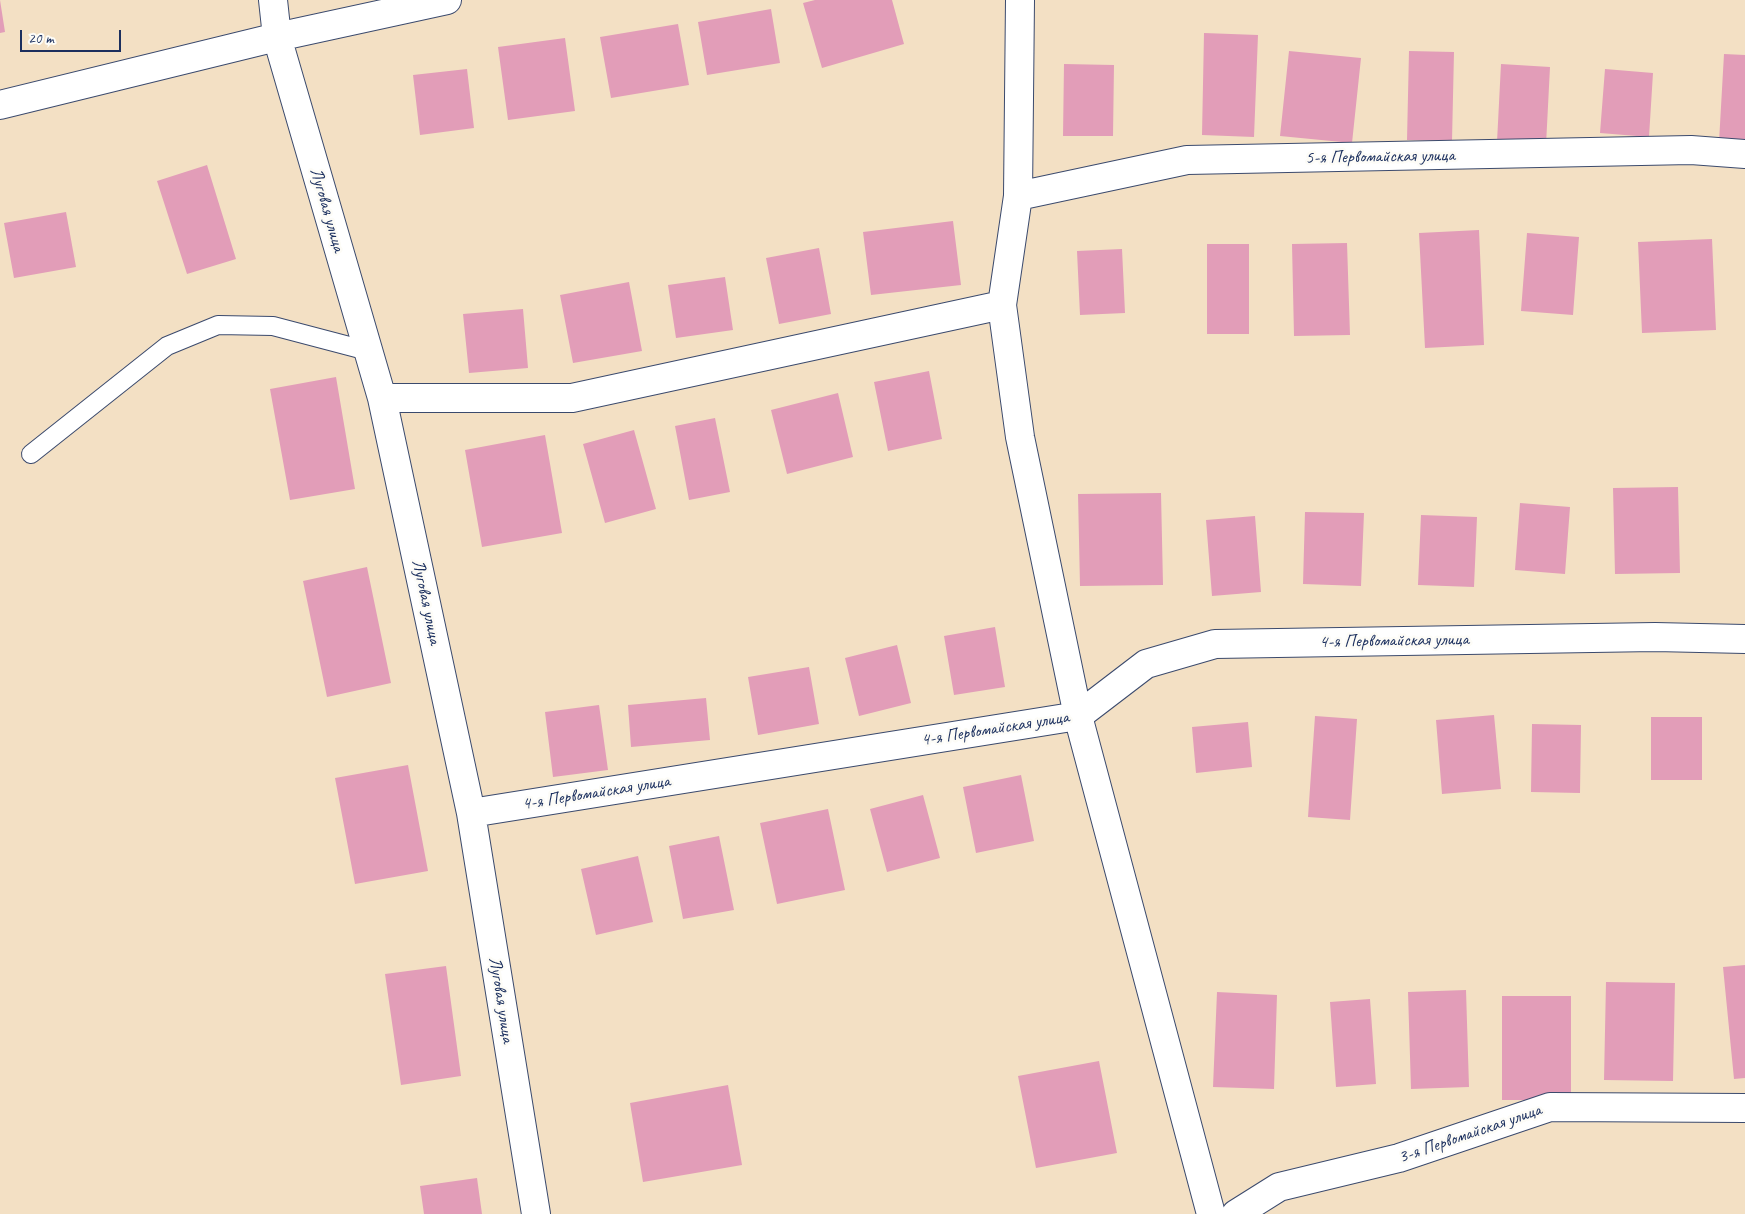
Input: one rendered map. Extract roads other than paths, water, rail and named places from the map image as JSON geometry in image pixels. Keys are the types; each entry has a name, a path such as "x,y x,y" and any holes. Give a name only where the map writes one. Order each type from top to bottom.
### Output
{"street":[{"name":"Луговая улица","path":"273,0 277,37 382,398 471,813 536,1214"},
{"path":"0,106 277,37 447,0"},
{"path":"1020,0 1018,196 1002,305 1020,437 1078,716 1211,1214"},
{"name":"5-я Первомайская улица","path":"1018,196 1187,160 1691,150 1745,154"},
{"path":"382,398 572,398 1002,305"},
{"name":"4-я Первомайская улица","path":"471,813 1078,716 1146,664 1215,644 1655,637 1745,639"},
{"name":"3-я Первомайская улица","path":"1236,1214 1279,1187 1399,1158 1550,1106 1745,1108"}],"lane":[{"path":"31,454 167,346 218,325 274,326 368,351"}]}
